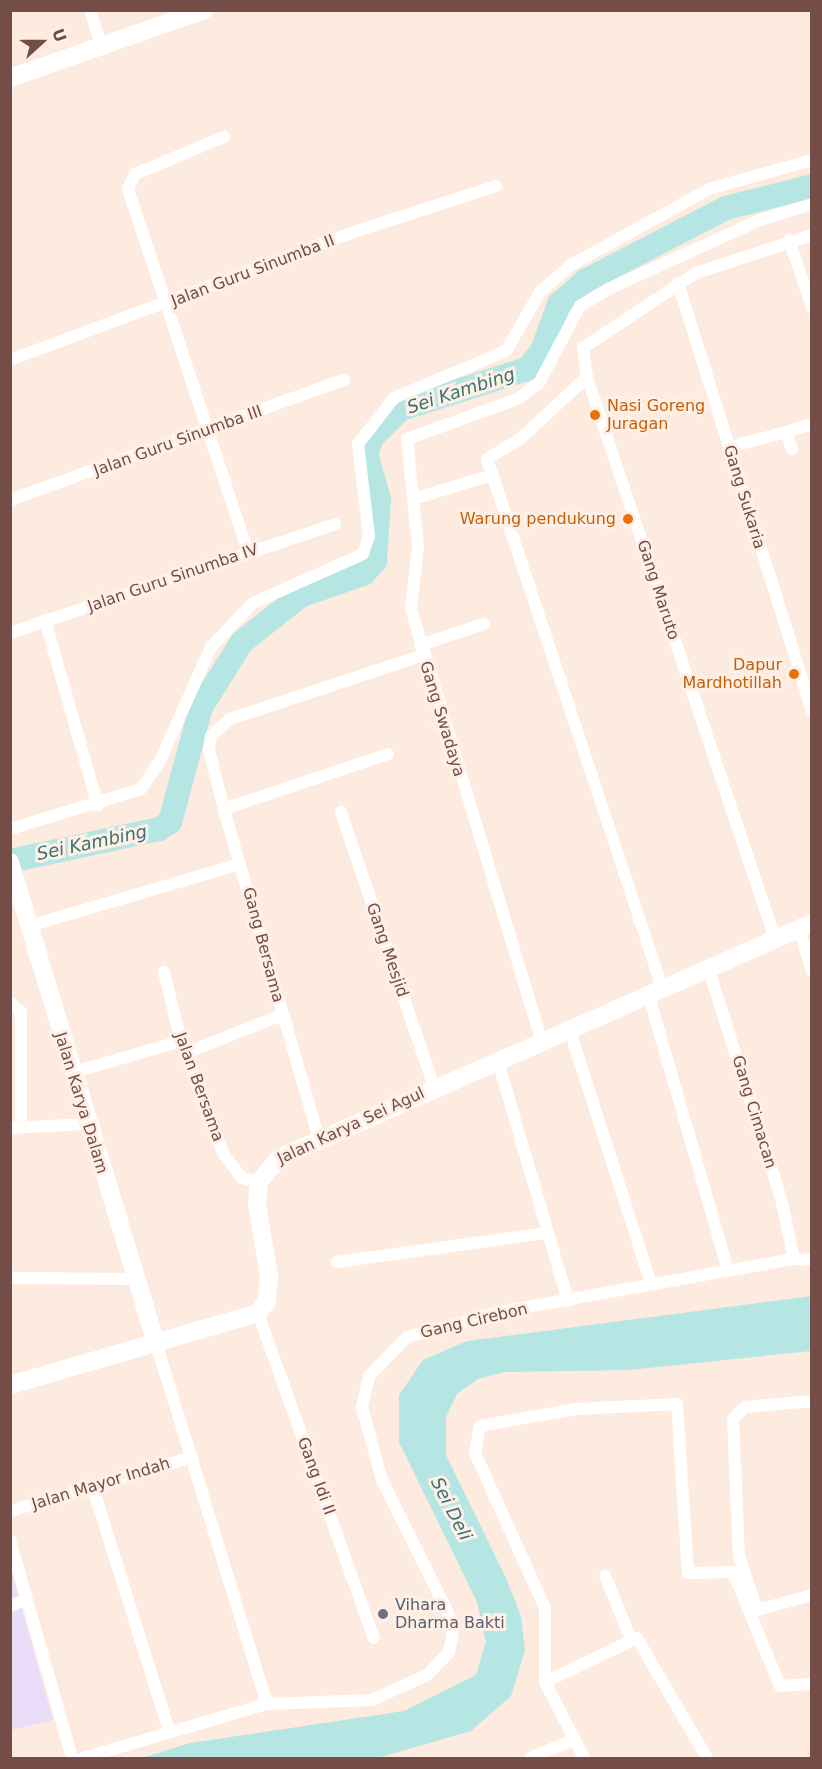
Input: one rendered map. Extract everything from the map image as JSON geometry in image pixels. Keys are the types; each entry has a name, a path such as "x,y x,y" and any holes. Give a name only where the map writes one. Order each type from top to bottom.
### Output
{"main road":[{"path":"10,78 204,10"},
{"name":"Jalan Karya Dalam","path":"10,862 86,1124 156,1343"},
{"name":"Jalan Karya Sei Agul","path":"259,1182 279,1158 497,1058 805,926"},
{"path":"10,1384 258,1313 269,1289 257,1205 259,1182"}],"street":[{"path":"90,10 102,46"},
{"path":"224,137 129,180 129,195 206,433 249,552"},
{"path":"10,829 98,806 141,789 151,778 211,647 253,603 363,554 369,536 358,444 373,418 394,398 506,351 540,292 571,265 709,189 812,160"},
{"name":"Jalan Guru Sinumba II","path":"10,360 164,305 363,229 496,186"},
{"name":"Gang Swadaya","path":"541,1039 421,650 411,608 418,547 407,440 451,419 518,399 539,383 580,306 608,289 760,220 812,204"},
{"path":"678,283 719,262 812,235"},
{"path":"789,240 812,307"},
{"name":"Gang Maruto","path":"678,283 613,332 584,345 587,377 775,939"},
{"name":"Gang Sukaria","path":"678,283 812,710"},
{"path":"587,377 520,439 489,456 492,475 655,990 728,1270"},
{"name":"Jalan Guru Sinumba III","path":"10,500 206,433 344,380"},
{"path":"729,447 812,424"},
{"path":"786,432 792,449"},
{"path":"413,499 492,475"},
{"name":"Jalan Guru Sinumba IV","path":"10,633 335,524"},
{"path":"45,620 98,806"},
{"path":"421,650 484,624"},
{"name":"Gang Bersama","path":"320,1139 282,1015 224,809 209,750 211,736 230,719 421,650"},
{"path":"224,809 388,754"},
{"name":"Gang Mesjid","path":"341,812 434,1087"},
{"path":"29,926 240,864"},
{"path":"805,926 812,971"},
{"name":"Gang Cimacan","path":"708,967 781,1198 794,1259"},
{"name":"Jalan Bersama","path":"164,972 181,1041 230,1167 259,1182"},
{"path":"10,1004 21,1012 16,1127 86,1124"},
{"path":"186,1053 282,1015"},
{"path":"568,1028 651,1284"},
{"path":"71,1073 181,1041"},
{"path":"497,1058 568,1301"},
{"path":"337,1262 547,1233"},
{"name":"Gang Cirebon","path":"267,1704 359,1704 427,1675 449,1652 453,1633 440,1594 382,1480 362,1407 369,1376 407,1337 434,1327 651,1284 794,1259 812,1260"},
{"path":"10,1278 135,1279"},
{"name":"Gang Idi II","path":"258,1313 374,1638"},
{"path":"83,1758 169,1730 267,1704 156,1343"},
{"path":"812,1401 745,1407 733,1419 739,1556 757,1611 812,1595"},
{"path":"584,1758 545,1682 545,1608 475,1453 475,1435 490,1423 671,1402 677,1404 682,1429 688,1573 733,1572 780,1686 812,1684"},
{"name":"Jalan Mayor Indah","path":"10,1511 192,1457"},
{"path":"93,1488 169,1730"},
{"path":"10,1540 72,1758"},
{"path":"605,1576 631,1639"},
{"path":"10,1606 27,1599"},
{"path":"545,1682 631,1639 640,1642 707,1758"},
{"path":"530,1758 573,1740"}],"shaded area":[{"path":"10,1566 53,1720 11,1730 10,1730"}],"water":[{"name":"Sei Deli","path":"812,1296 811,1351 629,1370 504,1372 478,1379 457,1394 446,1417 446,1455 506,1578 521,1616 525,1650 511,1696 471,1731 381,1757 142,1758 190,1743 404,1711 476,1675 486,1642 477,1602 399,1442 399,1395 423,1360 467,1341"}],"waterway":[{"name":"Sei Kambing","path":"10,861 159,829 170,822 201,707 242,642 300,596 363,574 375,561 379,499 366,454 373,436 401,409 527,369 542,351 559,304 585,281 726,208 812,186"}],"place":[{"name":"Nasi Goreng Juragan","path":"595,415"},
{"name":"Warung pendukung","path":"628,519"},
{"name":"Dapur Mardhotillah","path":"794,674"},
{"name":"Vihara Dharma Bakti","path":"383,1614"}]}
